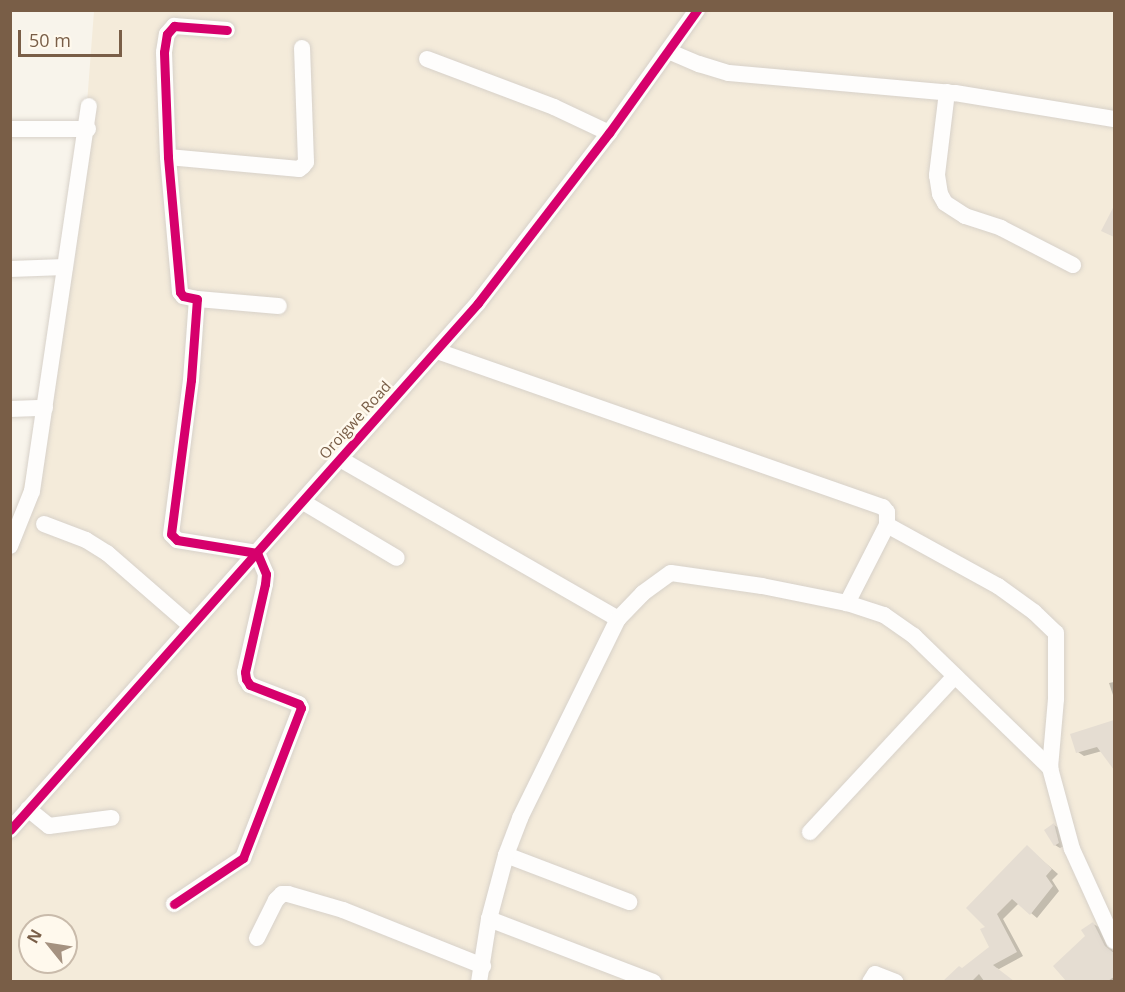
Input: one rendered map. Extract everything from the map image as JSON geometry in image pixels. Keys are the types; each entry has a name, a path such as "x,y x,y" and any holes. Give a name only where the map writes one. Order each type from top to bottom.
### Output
{"street":[{"name":"Oroigwe Road","path":"10,830 478,303 609,133 697,10"},
{"path":"226,30 174,26 167,34 164,52 168,157 180,292 183,296 197,299 279,306"},
{"path":"168,157 299,169 303,166 306,162 302,48"},
{"path":"668,51 729,73 947,92 1114,119"},
{"path":"427,59 554,107 609,133"},
{"path":"947,92 937,175 940,194 945,203 965,216 1001,228 1073,265"},
{"path":"10,546 32,491 88,129 89,106"},
{"path":"10,129 88,129"},
{"path":"10,269 65,267"},
{"path":"174,904 243,858 300,716 298,704 250,685 246,679 245,672 266,584 266,574 257,553 177,540 171,534 191,380 197,299"},
{"path":"436,351 870,502 887,512 887,525 847,603"},
{"path":"10,409 45,408"},
{"path":"340,459 618,619"},
{"path":"303,502 397,558"},
{"path":"44,524 86,540 107,553 191,626"},
{"path":"887,525 998,586 1052,626 1057,638 1057,688 1050,768 1071,849 1114,941"},
{"path":"257,938 276,900 282,894 288,894 343,910 408,934 481,974 489,919 506,855 520,818 618,619 642,593 671,573 762,586 847,603 867,608 899,624 1050,768"},
{"path":"810,832 955,676"},
{"path":"28,810 49,826 111,818"},
{"path":"506,855 629,902"},
{"path":"489,919 653,981"},
{"path":"870,981 875,974 896,981"}],"shaded area":[{"path":"94,11 1114,11 1114,981 11,982 11,538 75,262"}],"building":[{"path":"1114,206 1114,237 1101,231"},
{"path":"1114,720 1114,770 1097,747 1076,753 1070,734"},
{"path":"1054,823 1059,843 1054,846 1044,830"},
{"path":"1027,845 1052,869 1046,876 1053,886 1030,915 1012,899 997,914 1017,952 993,965 1014,981 984,981 979,974 972,981 943,981 959,966 962,968 989,947 980,929 985,927 966,908"},
{"path":"1093,922 1105,946 1114,953 1114,977 1108,981 1066,981 1053,966 1085,936 1081,930"}],"cycle path":[{"path":"10,830 478,303 609,133 697,10"},
{"path":"174,904 243,858 301,708 299,704 250,685 246,679 245,672 266,574 257,553 177,540 171,534 191,380 197,299 183,296 180,292 168,157 164,52 167,34 174,26 227,30"}]}
